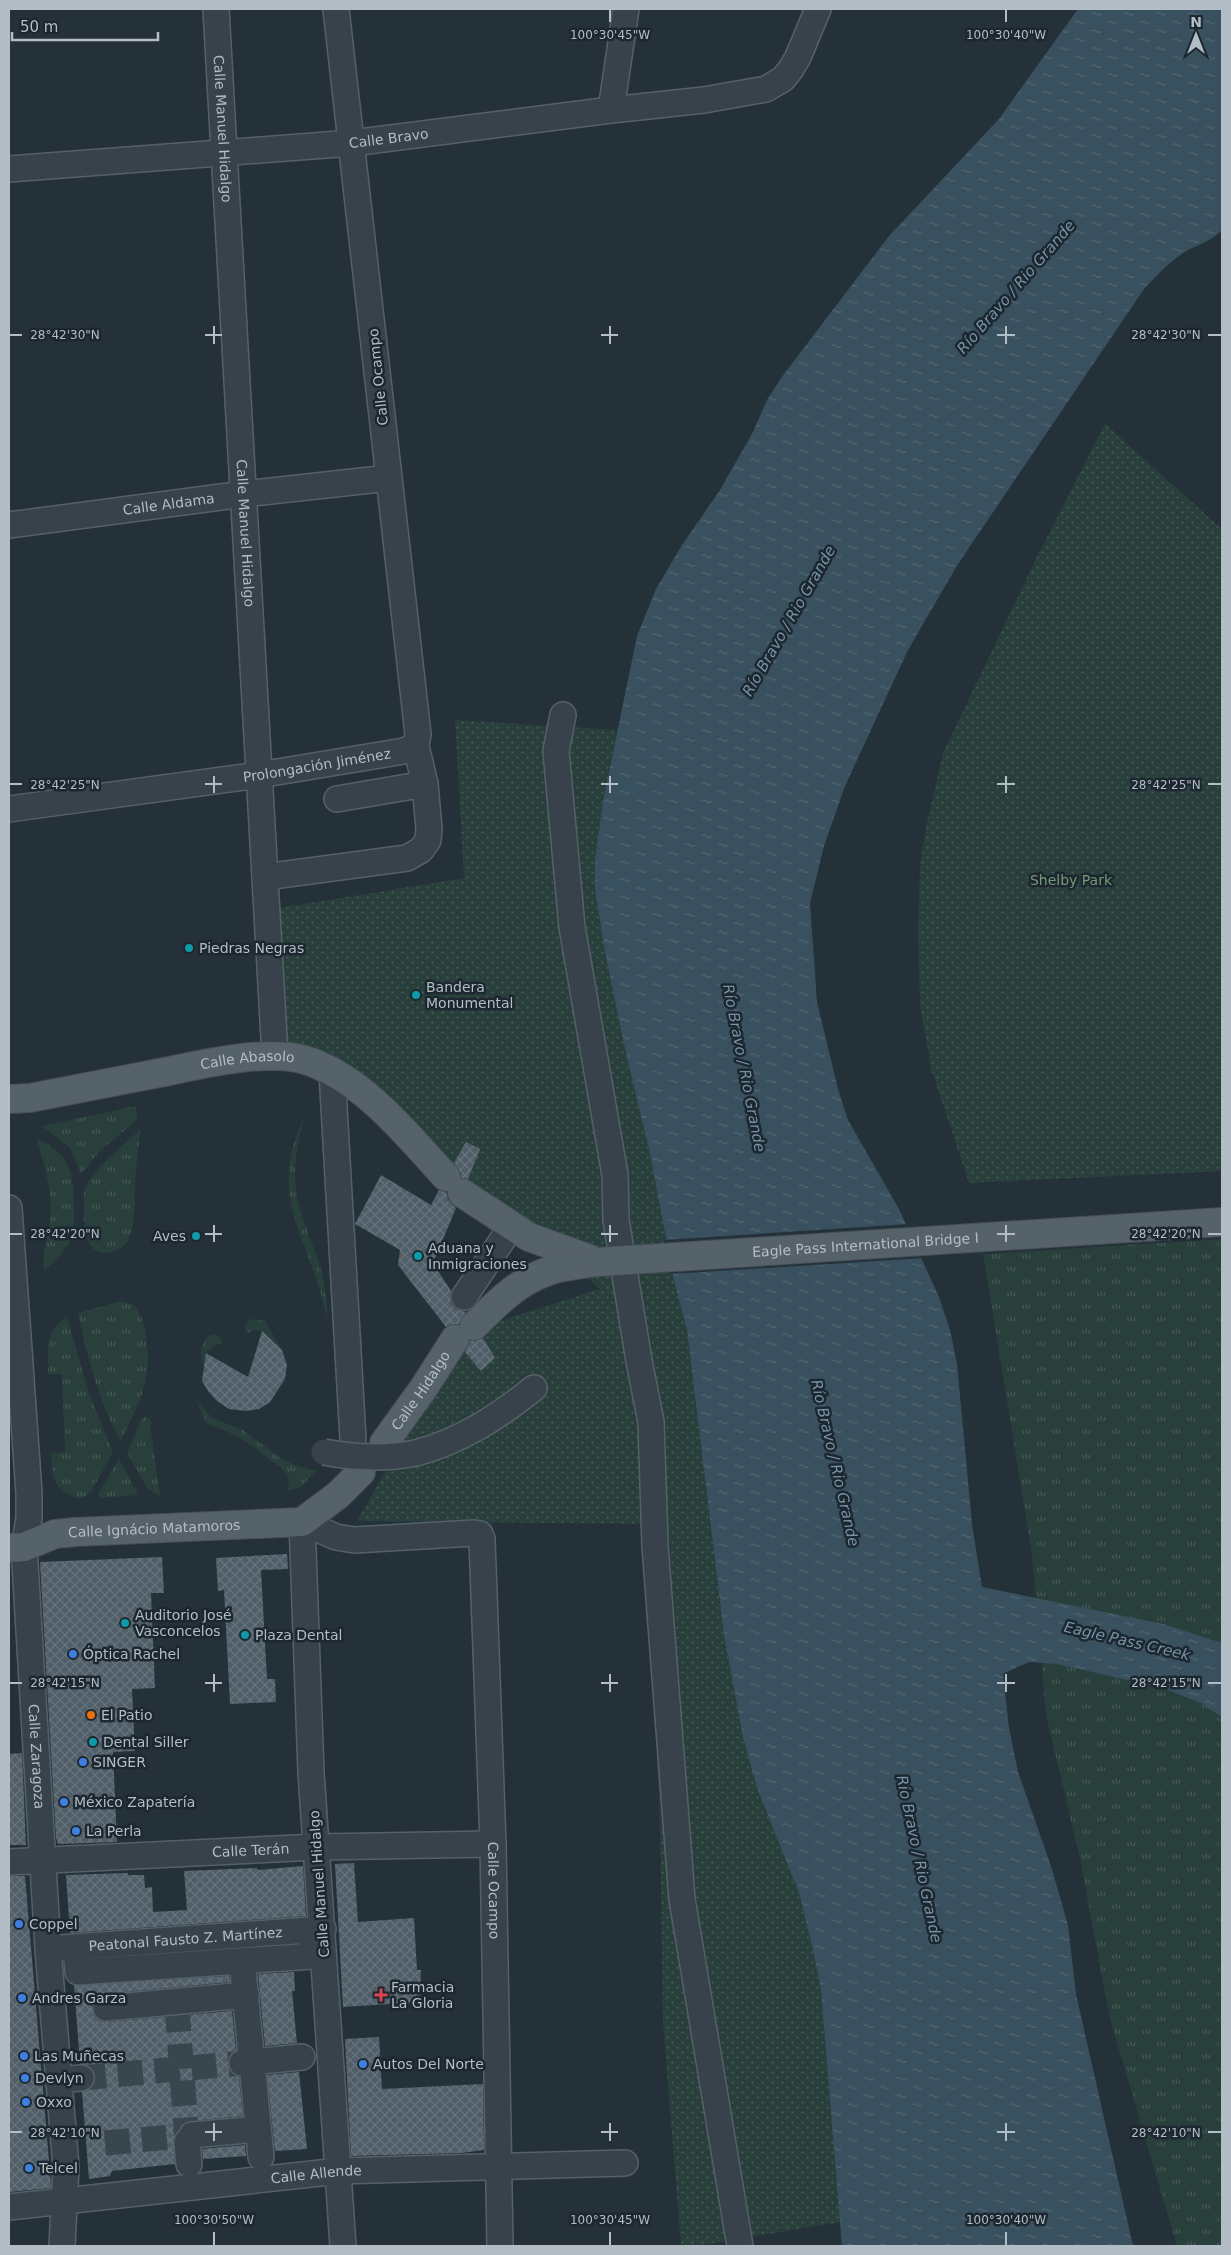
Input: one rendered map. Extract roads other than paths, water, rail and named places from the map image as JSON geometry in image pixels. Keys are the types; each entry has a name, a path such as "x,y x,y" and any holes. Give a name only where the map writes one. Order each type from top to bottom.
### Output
{"main road":[{"name":"Calle Abasolo","path":"9,1099 30,1098 204,1064 276,1056 300,1058 332,1072 377,1105 454,1185 511,1227 542,1243 598,1262"},
{"name":"Eagle Pass International Bridge I","path":"598,1262 1222,1222"},
{"name":"Calle Hidalgo","path":"384,1443 465,1332 500,1300 524,1283 545,1272 598,1262"},
{"path":"302,1522 324,1507 357,1475"},
{"name":"Calle Ignácio Matamoros","path":"16,1547 49,1535 75,1532 302,1522"}],"street":[{"name":"Calle Manuel Hidalgo","path":"216,9 276,1056"},
{"name":"Calle Ocampo","path":"266,877 407,858 421,850 428,840 430,829 425,784 416,746 418,734 336,9"},
{"path":"611,110 626,9"},
{"name":"Calle Bravo","path":"9,169 225,151 352,143 704,100 766,89 783,79 791,69 818,9"},
{"name":"Calle Aldama","path":"9,525 244,494 389,478"},
{"path":"563,714 556,751 572,927 616,1175 616,1220 651,1422 655,1546 682,1899 740,2246"},
{"name":"Prolongación Jiménez","path":"9,809 260,775 404,751 416,746"},
{"path":"337,799 425,784"},
{"path":"332,1072 353,1440"},
{"name":"Calle Zaragoza","path":"9,1208 11,1277 29,1492 29,1518 16,1547 43,1860 48,1949 70,2079 62,2246"},
{"path":"464,1297 511,1227"},
{"path":"324,1452 362,1457 400,1456 438,1447 462,1437 490,1421 534,1388"},
{"name":"Calle Manuel Hidalgo","path":"302,1522 311,1772 317,1847 317,1930 339,2171 343,2246"},
{"name":"Calle Ignácio Matamoros","path":"302,1522 336,1537 354,1540 480,1534"},
{"name":"Calle Ocampo","path":"480,1534 482,1539 493,1844 500,2246"},
{"name":"Calle Terán","path":"9,1862 317,1847 493,1844"},
{"path":"76,1947 78,1972 174,1966 313,1956 317,1930"},
{"name":"Peatonal Fausto Z. Martínez","path":"48,1949 317,1930"},
{"path":"242,1961 246,1995 247,2062 261,2157"},
{"path":"174,1966 177,2004"},
{"path":"106,2008 177,2004 246,1995"},
{"path":"247,2062 302,2057"},
{"path":"189,2147 258,2129"},
{"name":"Calle Allende","path":"9,2207 339,2171 625,2163"}],"water":[{"path":"1078,9 1222,9 1222,230 1209,240 1176,258 1144,289 958,564 908,650 845,786 824,846 810,903 817,1002 838,1089 848,1120 899,1209 939,1297 950,1330 957,1364 972,1524 982,1587 1163,1624 1222,1643 1222,1717 1201,1703 1163,1688 1057,1664 1029,1662 1003,1674 1009,1728 1018,1772 1051,1866 1068,1925 1076,1994 1133,2246 842,2246 821,1990 799,1893 757,1788 743,1737 724,1635 687,1330 674,1281 650,1154 625,1049 605,952 595,890 595,859 603,801 637,636 656,589 682,545 720,490 753,432 767,400 781,378 889,236 999,119"}],"tunnel":[{"path":"177,2007 187,2142"},
{"path":"81,2078 242,2063"},
{"path":"105,2143 192,2135"}],"place":[{"name":"Piedras Negras","path":"189,948"},
{"name":"Bandera Monumental","path":"416,995"},
{"name":"Aves","path":"196,1236"},
{"name":"Aduana y Inmigraciones","path":"418,1256"},
{"name":"Auditorio José Vasconcelos","path":"125,1623"},
{"name":"Plaza Dental","path":"245,1635"},
{"name":"Óptica Rachel","path":"73,1654"},
{"name":"El Patio","path":"91,1715"},
{"name":"Dental Siller","path":"93,1742"},
{"name":"SINGER","path":"83,1762"},
{"name":"México Zapatería","path":"64,1802"},
{"name":"La Perla","path":"76,1831"},
{"name":"Coppel","path":"19,1924"},
{"name":"Farmacia La Gloria","path":"381,1995"},
{"name":"Andres Garza","path":"22,1998"},
{"name":"Las Muñecas","path":"24,2056"},
{"name":"Autos Del Norte","path":"363,2064"},
{"name":"Devlyn","path":"25,2078"},
{"name":"Oxxo","path":"26,2102"},
{"name":"Telcel","path":"29,2168"}],"water label":[{"name":"Río Bravo / Rio Grande","path":"1016,287"},
{"name":"Río Bravo / Rio Grande","path":"789,621"},
{"name":"Río Bravo / Rio Grande","path":"744,1068"},
{"name":"Río Bravo / Rio Grande","path":"835,1463"},
{"name":"Eagle Pass Creek","path":"1127,1641"},
{"name":"Río Bravo / Rio Grande","path":"919,1859"}],"park label":[{"name":"Shelby Park","path":"1071,880"}]}
